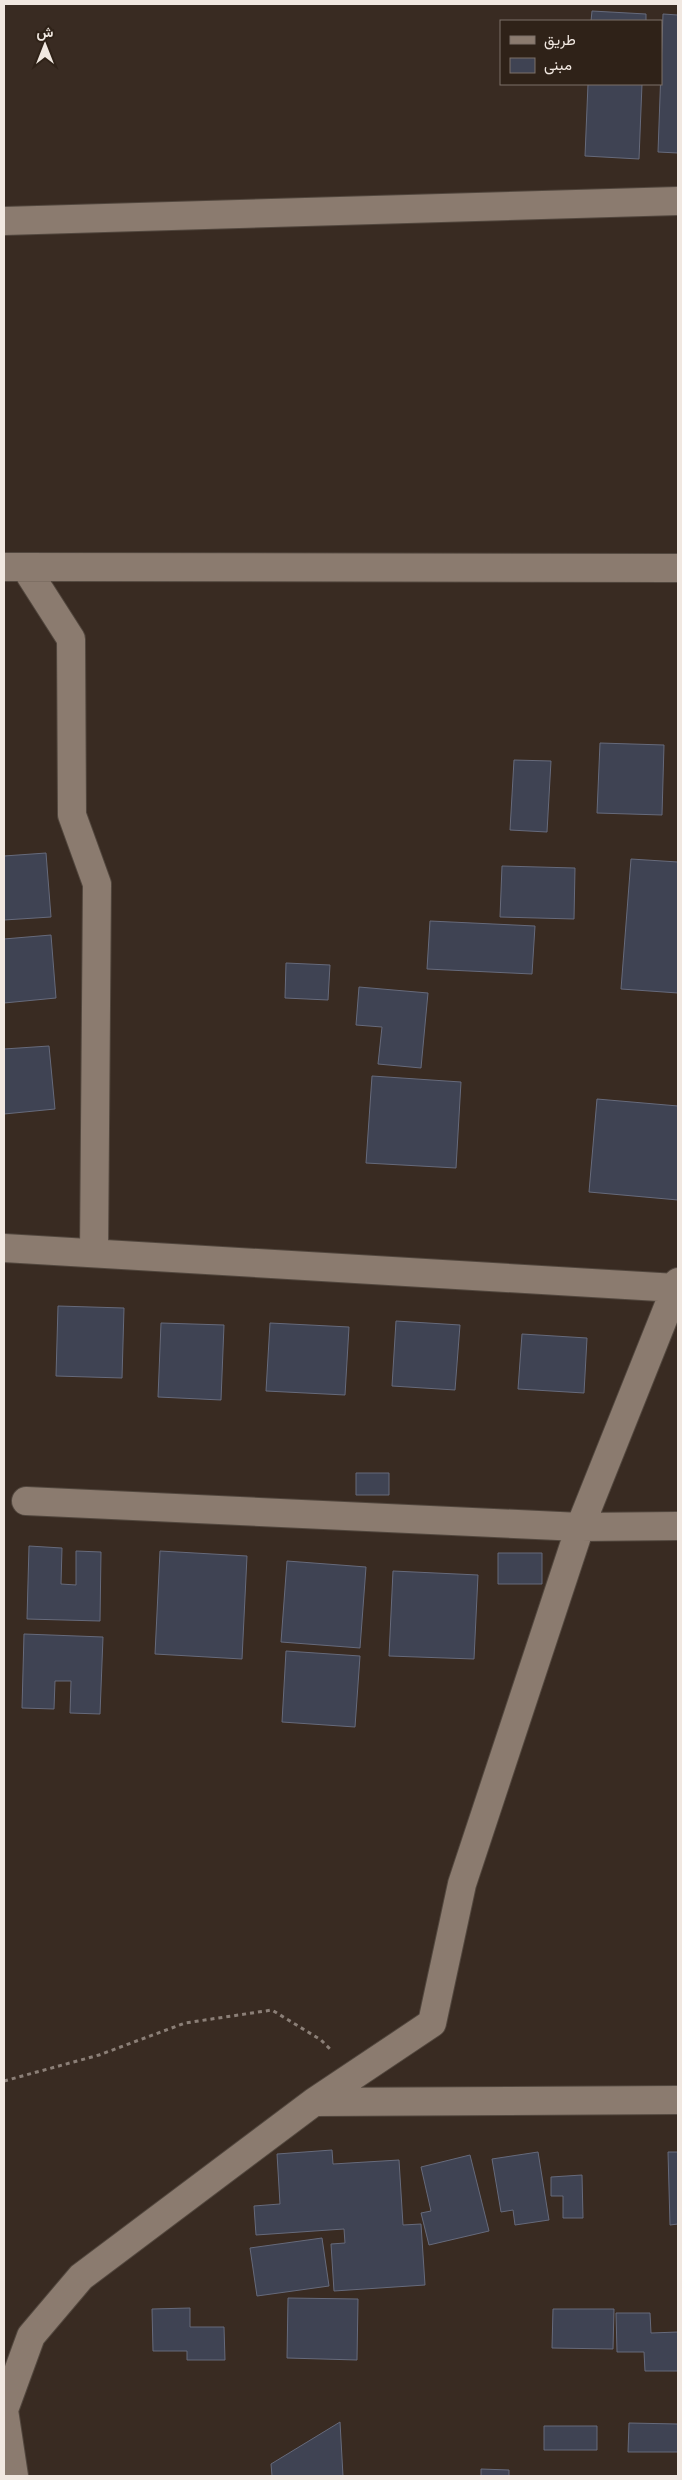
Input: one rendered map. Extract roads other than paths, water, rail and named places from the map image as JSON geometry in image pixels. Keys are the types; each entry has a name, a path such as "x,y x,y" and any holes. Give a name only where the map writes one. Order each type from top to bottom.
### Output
{"street":[{"path":"4,221 678,201"},
{"path":"15,568 678,568"},
{"path":"15,568 71,639 72,815 97,884 94,1253"},
{"path":"4,1248 677,1285 580,1527 462,1884 432,2023 314,2102 81,2277 31,2336 4,2410 14,2476"},
{"path":"26,1501 580,1527 678,1526"},
{"path":"314,2102 678,2100"}]}
